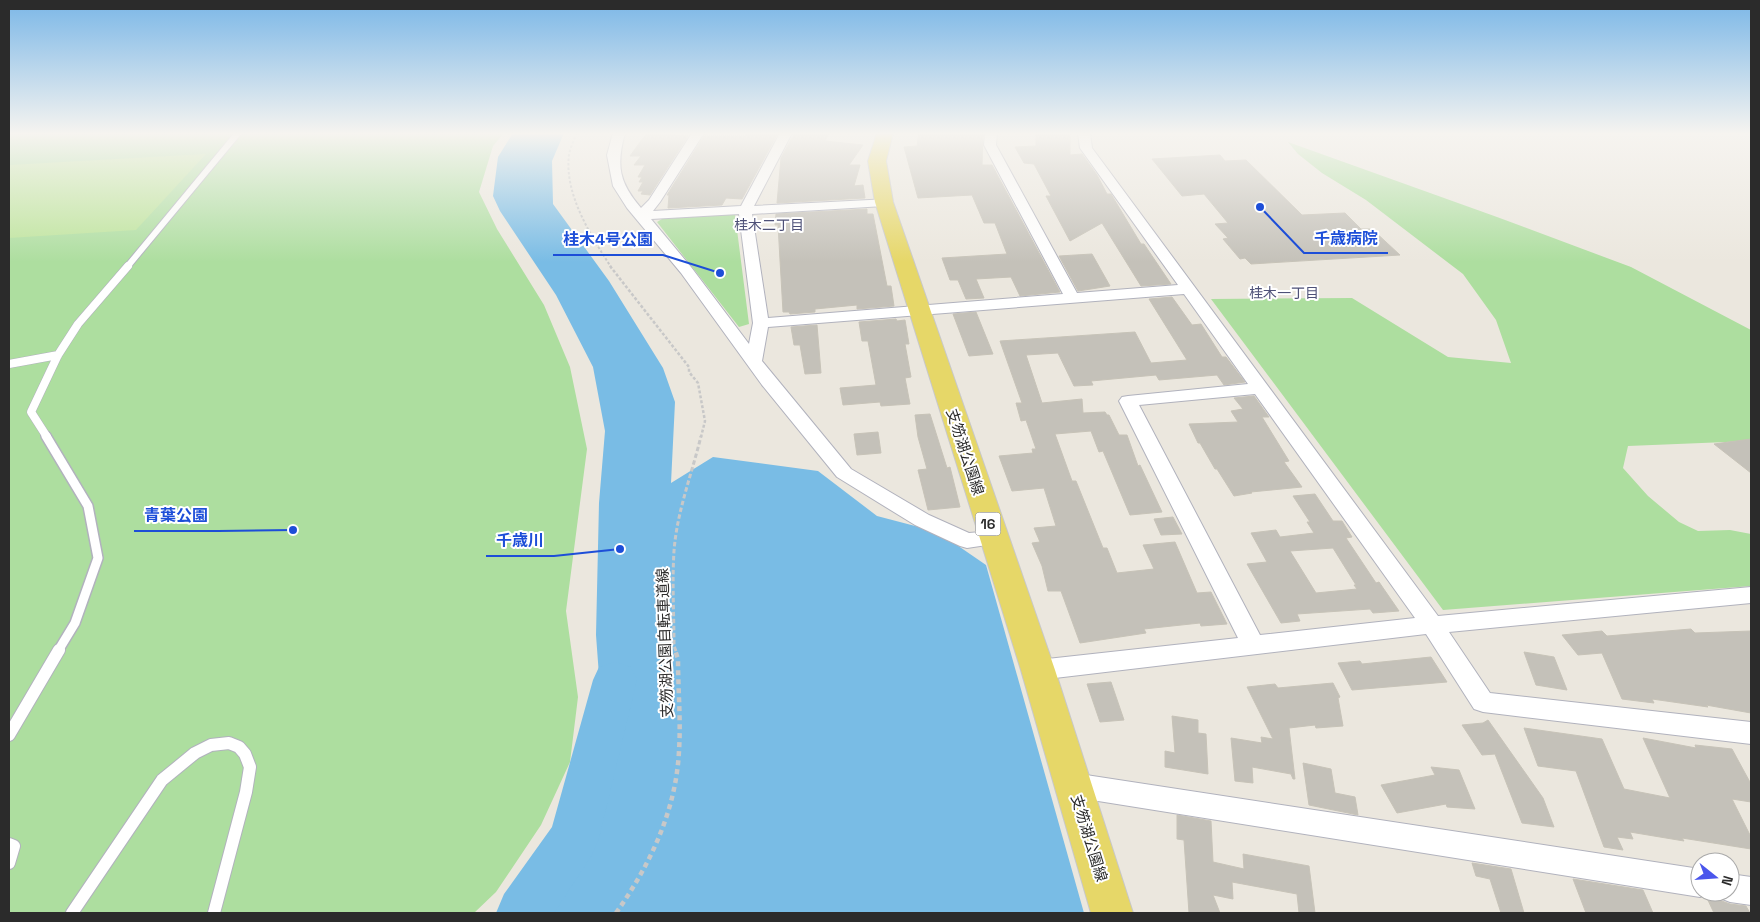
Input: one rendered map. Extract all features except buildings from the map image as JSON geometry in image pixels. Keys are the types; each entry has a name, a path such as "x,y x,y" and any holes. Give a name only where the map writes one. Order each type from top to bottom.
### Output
{"main road":[{"name":"支笏湖公園線","path":"880,176 884,202 918,311 1038,670 1112,913"}],"street":[{"path":"616,176 619,186 641,216 686,270 768,381 844,473 922,520 967,541 993,538"},
{"path":"641,216 654,202 671,176"},
{"path":"754,360 762,323 748,243 745,211 763,176"},
{"path":"1007,176 1073,298"},
{"path":"1106,176 1432,625 1484,702 1751,732"},
{"path":"641,216 884,202"},
{"path":"762,323 1188,289"},
{"path":"1253,644 1128,401 1260,388"},
{"path":"1038,670 1432,625 1751,595"},
{"path":"1073,785 1690,881"}],"lane":[{"path":"9,735 75,623 98,558 88,506 31,412 58,355 78,324 147,245 203,176"},
{"path":"9,364 58,355"},
{"path":"72,913 162,780 195,753 212,745 229,743 240,746 250,767 246,792 214,913"},
{"path":"9,844 14,846 9,863"}],"path":[{"name":"支笏湖公園自転車道線","path":"569,176 576,205 610,266 689,368 689,372 698,383 706,421 695,463 684,494 674,550 674,646 678,659 679,753 669,814 634,890 616,913"}],"green space":[{"path":"9,176 484,176 479,192 497,229 544,305 570,367 587,449 566,611 578,697 570,762 541,825 496,892 474,913 9,913"},
{"path":"9,176 186,176 136,230 9,238"},
{"path":"1327,176 1383,176 1497,217 1631,267 1751,330 1751,441 1628,446 1623,468 1648,496 1679,522 1698,531 1730,530 1751,534 1751,586 1443,610 1211,299 1352,298 1448,357 1511,363 1496,320 1463,274 1366,200"},
{"path":"735,214 749,324 739,327 657,222 662,219"}],"water":[{"path":"496,176 552,176 553,204 609,281 663,368 675,402 671,483 713,457 818,471 877,516 938,532 986,565 1084,913 502,913 515,901 606,770 596,635 599,503 605,431 593,367 556,295 500,211 493,196"}],"waterway":[{"path":"523,913 574,838 615,680"}],"place":[{"name":"千歳病院","path":"1260,207"},
{"name":"桂木4号公園","path":"720,273"},
{"name":"青葉公園","path":"293,530"},
{"name":"千歳川","path":"620,549"}],"district":[{"name":"桂木二丁目","path":"769,225"},
{"name":"桂木一丁目","path":"1284,293"}]}
